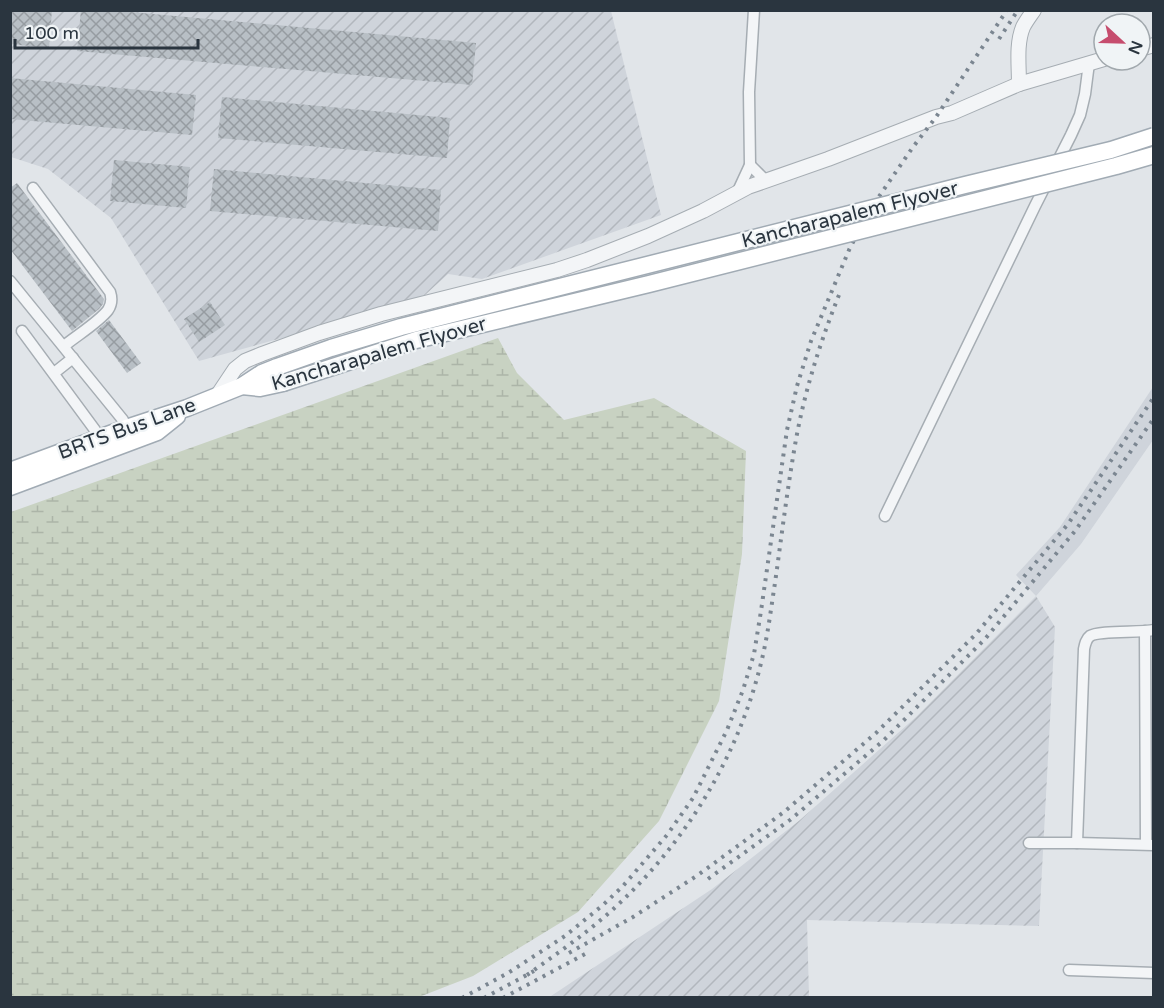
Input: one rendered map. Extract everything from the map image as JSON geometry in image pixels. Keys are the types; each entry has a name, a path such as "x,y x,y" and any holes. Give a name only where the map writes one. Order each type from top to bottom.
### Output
{"main road":[{"name":"Kancharapalem Flyover","path":"280,375 332,348 400,327 1111,150 1154,136"},
{"name":"Kancharapalem Flyover","path":"243,386 261,373 280,375 1154,156"},
{"name":"BRTS Bus Lane","path":"10,471 243,386"},
{"path":"10,459 150,410 187,408"},
{"path":"10,487 157,432 187,408"}],"street":[{"path":"738,191 750,165 749,92 754,10"},
{"path":"1019,84 1020,40 1024,26 1034,10"},
{"path":"217,396 235,369 245,361 262,354 318,333 381,314 557,270 587,260 703,211 738,191 952,113 1019,84 1092,62"},
{"path":"885,516 1076,125 1085,94 1089,63"},
{"path":"750,165 766,181"},
{"path":"33,188 112,297 109,309 64,346"},
{"path":"10,281 123,420"},
{"path":"21,330 95,430"},
{"path":"54,373 74,358"},
{"path":"1029,843 1150,845 1149,630 1098,633 1090,636 1086,641 1077,843"},
{"path":"1069,969 1154,973"}],"shaded area":[{"path":"10,11 611,11 661,215 482,279 448,274 425,295 336,323 199,361 111,218 48,169 11,157"},
{"path":"1153,387 1153,440 1081,544 1036,596 1016,575 1060,527"},
{"path":"1036,596 1055,627 1039,926 807,920 809,997 548,998 712,889 800,820 916,717"}],"green space":[{"path":"498,338 517,373 564,420 654,398 746,451 742,554 719,701 659,821 578,912 473,976 419,997 11,997 11,512"}],"building":[{"path":"10,10 52,10 49,48 10,44"},
{"path":"81,10 108,10 476,43 472,85 77,51"},
{"path":"10,78 196,95 192,135 10,119"},
{"path":"222,97 450,118 447,158 218,138"},
{"path":"114,160 190,167 186,208 110,201"},
{"path":"214,169 441,190 438,231 210,211"},
{"path":"17,183 104,299 99,309 72,331 10,249 10,188"},
{"path":"210,302 225,325 199,342 184,319"},
{"path":"109,320 141,363 127,373 96,331"}],"railway":[{"path":"462,998 508,973 565,936 603,905 623,886 667,835 693,798 727,730 754,654 787,430 797,386 811,341 849,250 869,211 936,117 1007,10"},
{"path":"999,39 1018,10"},
{"path":"527,975 590,929 637,886 685,828 706,797 724,764 752,695 762,659 801,416 815,364 839,295"},
{"path":"569,953 633,917 698,875 784,812 876,733 976,634 1068,524 1154,397"},
{"path":"708,879 790,820 883,741 985,639 1075,531 1154,418"},
{"path":"503,998 585,954"},
{"path":"484,998 534,971"}]}
